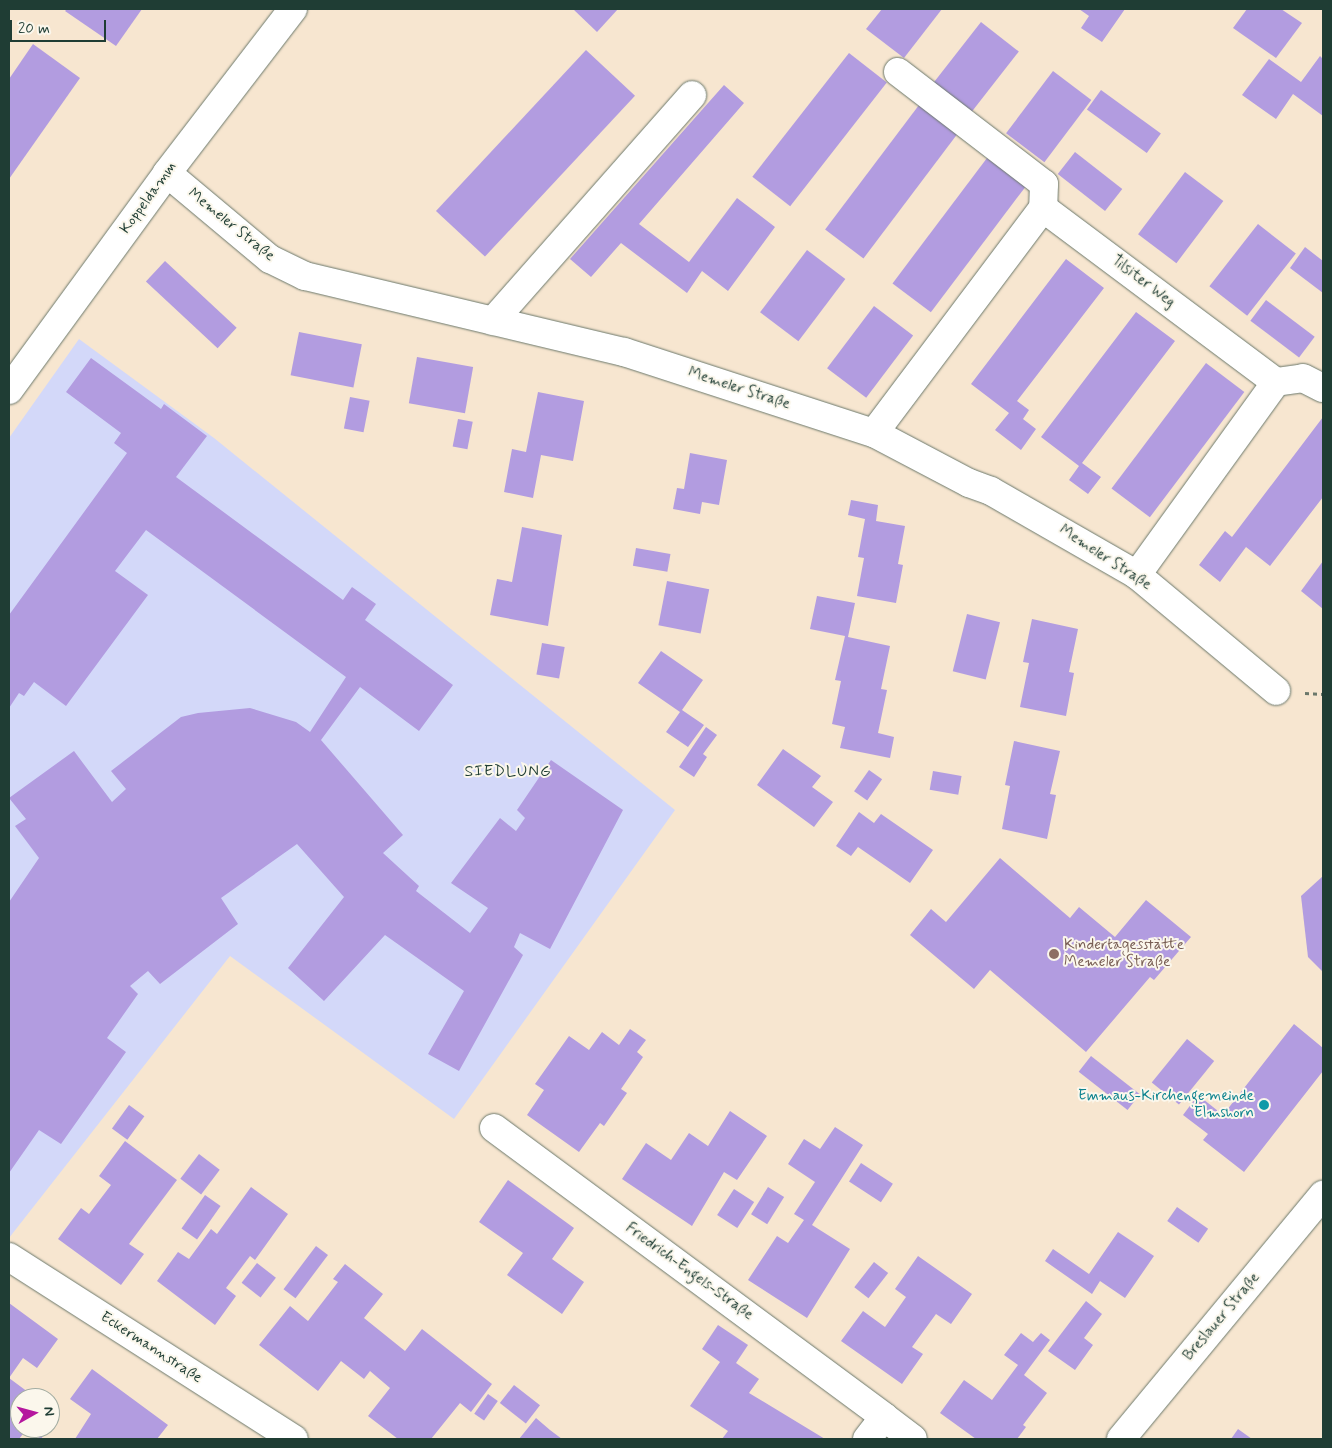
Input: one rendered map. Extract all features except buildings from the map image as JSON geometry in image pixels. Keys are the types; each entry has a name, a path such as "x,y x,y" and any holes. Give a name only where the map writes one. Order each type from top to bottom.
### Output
{"street":[{"name":"Koppeldamm","path":"9,390 167,173 293,9"},
{"path":"874,433 1043,208 1044,184 898,72"},
{"path":"493,321 692,95"},
{"name":"Memeler Straße","path":"167,173 270,258 304,276 624,352 874,433 969,483 992,491 1137,576 1276,691"},
{"name":"Tilsiter Weg","path":"1043,208 1276,382"},
{"path":"1137,576 1276,382 1303,378 1323,388"},
{"name":"Friedrich-Engels-Straße","path":"494,1128 913,1439"},
{"name":"Breslauer Straße","path":"1121,1439 1323,1195"},
{"name":"Eckermannstraße","path":"9,1257 294,1439"},
{"path":"867,1439 884,1417"}],"shaded area":[{"path":"79,339 214,438 675,810 454,1119 230,956 9,1238 9,438"}],"place":[{"name":"Kindertagesstätte Memeler Straße","path":"1054,954"},
{"name":"Emmaus-Kirchengemeinde Elmshorn","path":"1264,1105"}],"district":[{"name":"SIEDLUNG","path":"508,772"}]}
